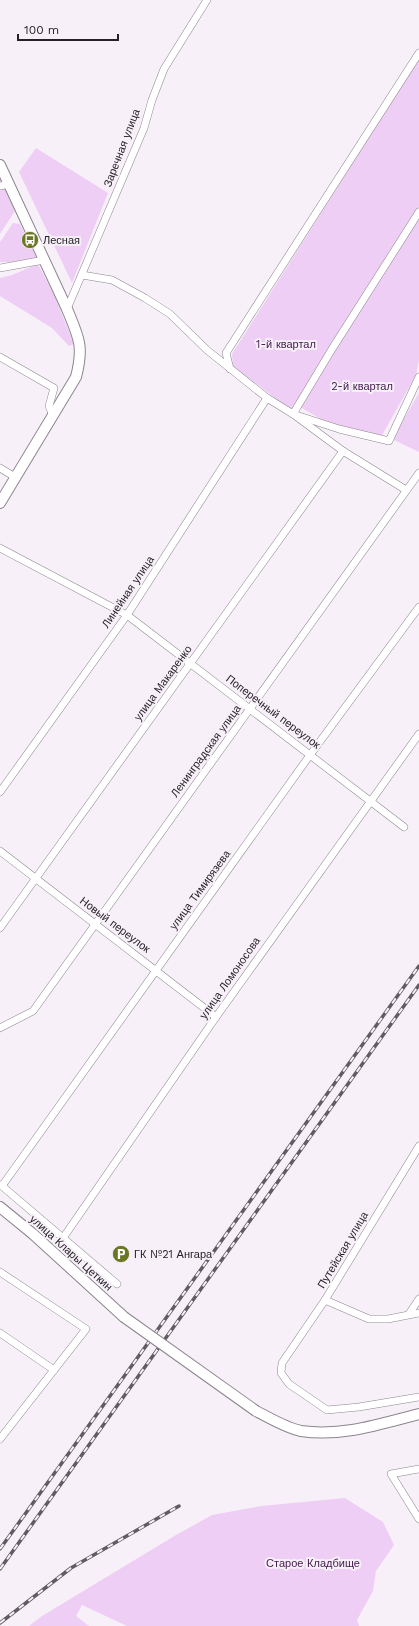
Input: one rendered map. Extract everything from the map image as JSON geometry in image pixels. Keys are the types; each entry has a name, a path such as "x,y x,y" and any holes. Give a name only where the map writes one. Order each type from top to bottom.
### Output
{"street":[{"name":"Заречная улица","path":"67,309 144,128 152,100 164,69 207,0"},
{"path":"230,369 226,353 419,53"},
{"path":"0,165 4,185 44,260 77,332 81,346 80,361 76,377 0,503"},
{"path":"293,414 332,349 419,212"},
{"path":"0,268 44,260"},
{"path":"82,275 112,280 170,314 230,369 267,398 293,414 343,451 406,490"},
{"path":"0,357 54,388 49,406 53,415"},
{"path":"293,414 339,429 389,440 419,377"},
{"name":"Линейная улица","path":"0,792 127,616 267,398"},
{"name":"улица Макаренко","path":"0,928 343,451"},
{"path":"0,468 15,477"},
{"name":"Ленинградская улица","path":"0,1028 33,1011 419,473"},
{"name":"Поперечный переулок","path":"0,548 127,616 404,828"},
{"name":"улица Тимирязева","path":"1,1186 310,755 419,607"},
{"name":"улица Ломоносова","path":"63,1238 216,1017 419,734"},
{"name":"Новый переулок","path":"0,851 216,1017"},
{"name":"Путейская улица","path":"419,1146 325,1300 282,1363 281,1373 289,1384 327,1410 359,1407 419,1397"},
{"path":"1,1186 117,1284"},
{"name":"улица Клары Цеткин","path":"0,1207 33,1234 124,1317 256,1411 275,1421 300,1431 354,1431 419,1414"},
{"path":"0,1272 86,1329 0,1439"},
{"path":"409,1314 419,1299"},
{"path":"325,1300 369,1319 388,1319 419,1313"},
{"path":"0,1333 54,1370"},
{"path":"419,1468 391,1474 419,1519"}],"green space":[{"name":"1-й квартал","path":"419,58 419,208 292,411 233,366 232,354"},
{"path":"36,148 108,193 72,283 19,172"},
{"path":"0,177 15,211 0,234"},
{"name":"2-й квартал","path":"419,216 419,360 416,375 381,437 333,426 300,407"},
{"path":"13,223 20,224 37,259 22,262 0,262 0,242"},
{"path":"38,264 55,297 74,344 69,346 52,328 0,296 0,278 12,275"},
{"path":"419,393 419,452 392,439"},
{"name":"Старое Кладбище","path":"345,1498 383,1522 394,1545 376,1571 373,1591 357,1620 359,1626 127,1626 82,1605 76,1616 89,1626 29,1626 42,1616 212,1515 261,1506"}],"railway":[{"path":"0,1549 419,966"},
{"path":"0,1569 419,985"},
{"path":"0,1623 71,1568 179,1506"}],"place":[{"name":"Лесная","path":"30,240"},
{"name":"ГК №21 Ангара","path":"121,1254"}]}
